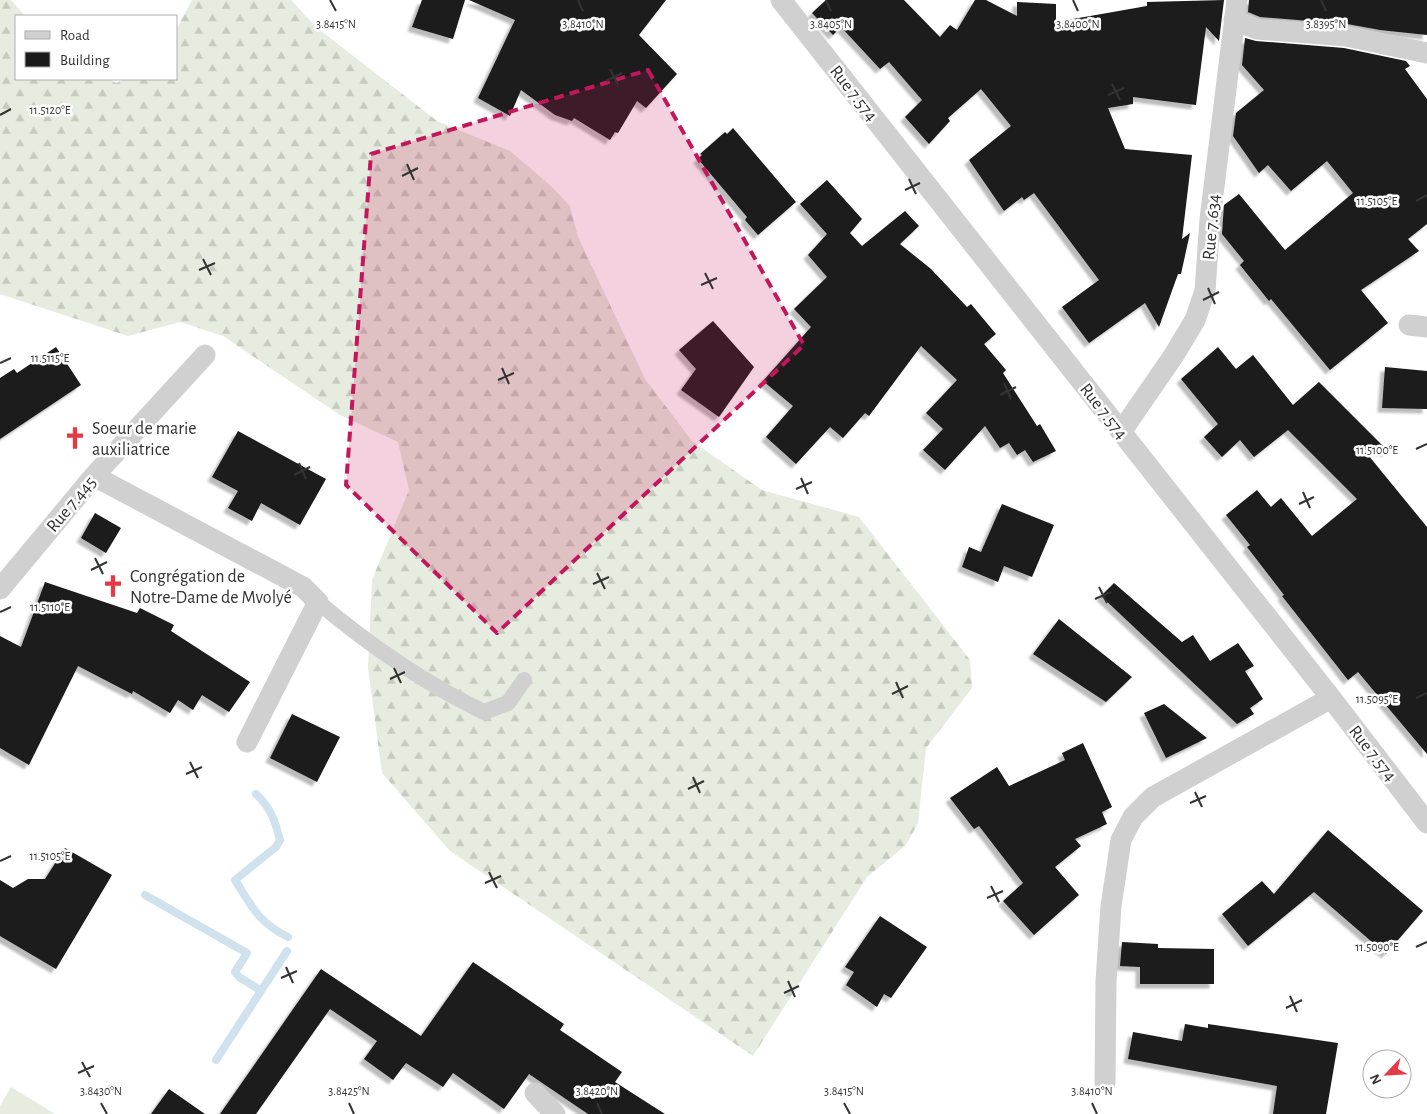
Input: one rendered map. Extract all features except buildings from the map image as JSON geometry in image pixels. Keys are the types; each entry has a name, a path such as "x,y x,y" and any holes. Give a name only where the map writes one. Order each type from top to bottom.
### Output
{"street":[{"name":"Rue 7.574","path":"780,0 1331,698 1427,823"},
{"name":"Rue 7.634","path":"1121,432 1174,355 1195,320 1205,291 1210,219 1235,10"},
{"path":"1235,10 1258,29 1346,36 1427,53"},
{"name":"Rue 7.445","path":"0,589 94,476 205,355"},
{"path":"94,476 303,587 358,635 412,672 484,712 508,703 524,680"},
{"path":"247,742 318,602"},
{"path":"1105,1083 1106,981 1111,906 1121,840 1133,817 1153,797 1331,698"},
{"path":"535,1093 556,1114"}],"highlighted area":[{"path":"648,70 804,345 497,633 346,485 371,154"}],"green space":[{"path":"0,0 11,0 24,15 15,15 15,80 111,80 116,83 123,80 178,80 178,26 192,0 291,0 316,27 437,121 510,151 551,186 570,206 578,237 645,379 692,441 762,490 859,517 970,660 972,688 926,748 918,823 906,845 867,877 753,1056 450,851 382,773 368,668 372,580 409,490 398,442 340,415 223,336 180,322 128,336 0,294"},
{"path":"11,1087 55,1114 0,1114 0,1106"}],"waterway":[{"path":"256,794 272,815 280,840 276,847 235,880 263,920 288,937"},
{"path":"145,895 247,953 235,972 239,977 260,990"},
{"path":"216,1060 287,951"}],"place":[{"name":"Soeur de marie auxiliatrice","path":"75,438"},
{"name":"Congrégation de Notre-Dame de Mvolyé","path":"113,586"}]}
